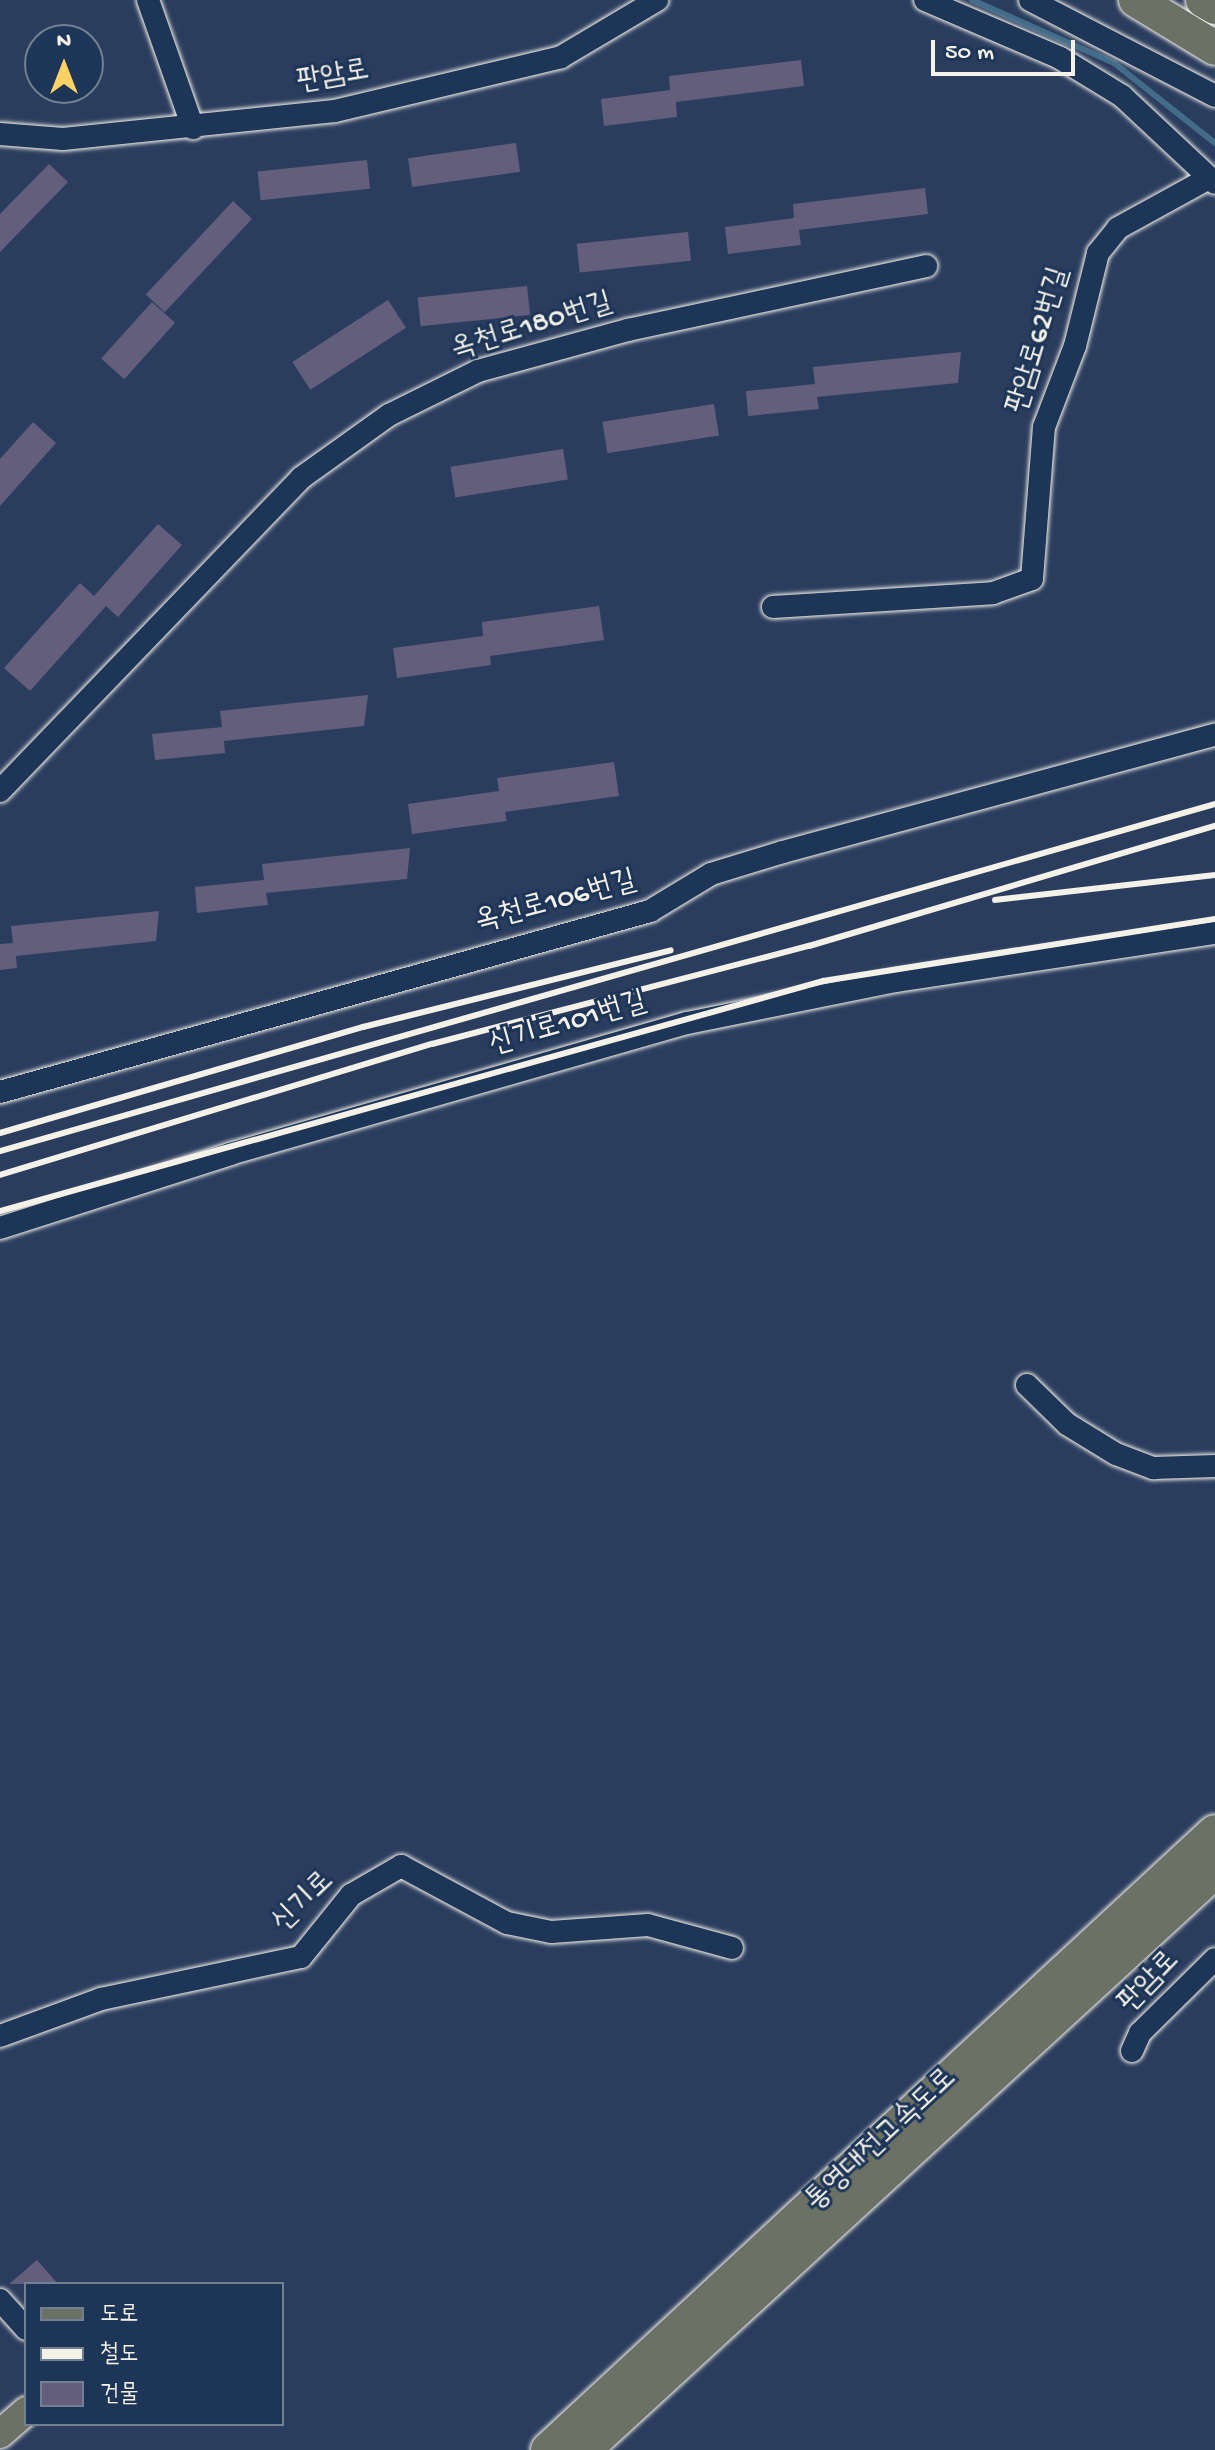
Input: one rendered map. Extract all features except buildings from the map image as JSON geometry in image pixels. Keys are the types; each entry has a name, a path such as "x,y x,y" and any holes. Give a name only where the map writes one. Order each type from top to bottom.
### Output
{"highway":[{"path":"1136,0 1215,48"},
{"path":"1144,0 1174,25"},
{"path":"1203,0 1215,7"},
{"name":"통영대전고속도로","path":"548,2450 1215,1832"},
{"name":"통영대전고속도로","path":"584,2450 1215,1871"}],"main road":[{"path":"0,2434 24,2413"}],"street":[{"path":"148,0 193,128"},
{"name":"판암로","path":"0,134 63,139 335,111 561,57 657,0"},
{"path":"925,0 1060,58 1122,96 1211,181"},
{"path":"1030,0 1215,96"},
{"name":"판암로62번길","path":"773,607 993,593 1032,579 1044,427 1075,346 1098,253 1118,228 1211,181"},
{"name":"옥천로180번길","path":"5,776 301,478 389,415 478,371 628,330 926,266"},
{"name":"옥천로106번길","path":"0,1092 650,911 711,874 1215,735"},
{"path":"1166,939 1215,923"},
{"path":"1166,939 1215,933"},
{"name":"신기로101번길","path":"0,1228 245,1149 687,1023 1166,939"},
{"path":"1027,1385 1067,1424 1116,1454 1153,1468 1215,1466"},
{"name":"신기로","path":"0,2036 101,1999 301,1957 351,1895 401,1866 507,1923 551,1932 648,1925 732,1948"},
{"name":"판암로","path":"1132,2051 1140,2033 1215,1959"},
{"path":"0,2300 24,2327"}],"waterway":[{"path":"972,0 1114,63 1215,143"}],"railway":[{"path":"0,1151 1215,804"},
{"path":"0,1175 432,1044 809,946 1215,826"},
{"path":"995,900 1215,875"},
{"path":"0,1211 823,981 1215,919"},
{"path":"0,1133 363,1027 671,950"}]}
